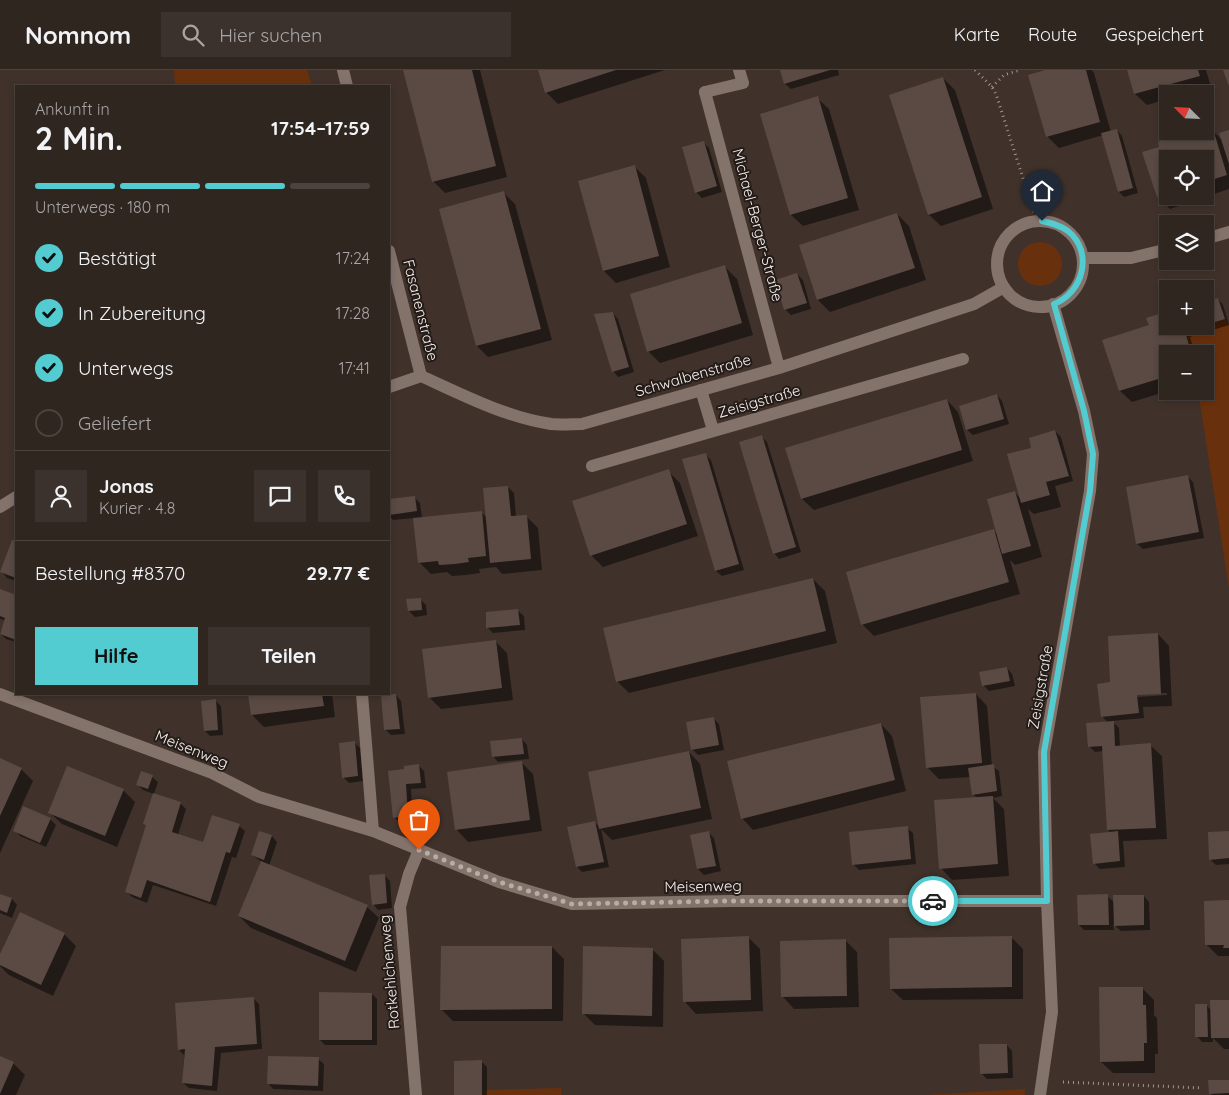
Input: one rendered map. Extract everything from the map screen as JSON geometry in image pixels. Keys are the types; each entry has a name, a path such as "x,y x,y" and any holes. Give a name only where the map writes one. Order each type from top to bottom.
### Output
{"street":[{"path":"343,70 347,85"},
{"name":"Michael-Berger-Straße","path":"739,70 743,83 706,92 779,368"},
{"path":"1042,221 1057,224 1069,232 1078,243 1083,258 1078,285 1069,296 1044,307 1030,306 1018,301 1007,292 1000,280 997,266 999,253 1005,239 1015,229 1028,222 1042,221"},
{"path":"1214,236 1229,232"},
{"path":"1083,258 1131,258 1159,251"},
{"name":"Fasanenstraße","path":"390,255 421,376"},
{"name":"Schwalbenstraße","path":"421,376 489,406 522,418 553,424 582,424 779,368 974,304 1004,287"},
{"name":"Zeisigstraße","path":"1040,1095 1052,1012 1047,901 1044,752 1090,491 1093,454 1084,411 1054,304"},
{"name":"Zeisigstraße","path":"592,466 963,359"},
{"path":"390,387 421,376"},
{"path":"701,390 713,430"},
{"path":"0,507 15,498"},
{"name":"Meisenweg","path":"0,694 212,773 259,797 373,831 499,882 572,904 730,901 1047,901"},
{"path":"362,695 373,831"},
{"name":"Rotkehlchenweg","path":"416,1095 400,907 409,874 419,850"}],"path":[{"path":"974,70 992,86 996,94 1037,222"},
{"path":"992,86 1004,75 1020,70"},
{"path":"1042,1081 1202,1088"}],"shaded area":[{"path":"174,70 307,70 312,85 175,85"},
{"path":"1040,242 1052,246 1058,252 1062,264 1058,276 1052,282 1040,286 1028,282 1022,276 1018,264 1022,252 1028,246"},
{"path":"1225,319 1229,325 1229,588 1199,400 1214,400 1214,345 1189,345 1186,335 1214,335 1214,322"},
{"path":"561,1088 561,1095 485,1095 486,1090"},
{"path":"1025,1089 1025,1095 926,1095"}],"building":[{"path":"403,70 472,70 496,166 432,182"},
{"path":"538,70 616,70 545,93"},
{"path":"780,70 830,70 784,84"},
{"path":"1045,70 1086,70 1100,122 1046,137 1028,75"},
{"path":"1127,70 1198,70 1200,76 1167,85 1159,85 1159,87 1134,94"},
{"path":"1223,70 1229,70 1229,86"},
{"path":"943,77 982,197 928,215 889,95"},
{"path":"818,96 848,198 790,215 760,114"},
{"path":"1117,129 1133,188 1118,192 1101,133"},
{"path":"1229,130 1229,164 1219,133"},
{"path":"1214,132 1227,175 1214,179 1214,150 1159,150 1159,196 1157,197 1142,152 1159,147 1158,142 1164,140 1214,140"},
{"path":"704,141 717,186 695,193 682,147"},
{"path":"635,165 659,256 603,271 578,181"},
{"path":"504,191 541,329 476,346 439,209"},
{"path":"897,213 915,268 817,300 799,245"},
{"path":"725,265 742,323 647,352 630,294"},
{"path":"797,273 807,303 784,310 775,280"},
{"path":"1218,298 1225,319 1214,322 1214,299"},
{"path":"613,312 629,367 612,372 594,314"},
{"path":"1159,314 1159,335 1186,335 1189,345 1159,345 1159,379 1119,391 1102,340 1149,325 1146,318"},
{"path":"997,394 1004,419 966,430 959,406"},
{"path":"947,399 962,450 801,499 785,448"},
{"path":"1055,430 1069,476 1046,482 1050,495 1021,503 1007,454 1031,448 1029,438"},
{"path":"762,435 796,547 773,554 739,442"},
{"path":"706,453 739,564 715,571 682,459"},
{"path":"669,469 687,524 590,556 572,501"},
{"path":"1188,475 1199,532 1136,544 1126,487"},
{"path":"508,486 511,516 527,515 531,559 490,563 483,488"},
{"path":"1015,491 1031,546 1002,554 987,499"},
{"path":"415,496 417,511 390,515 390,499"},
{"path":"482,511 486,556 468,558 469,562 455,564 439,565 438,561 418,563 413,518"},
{"path":"994,529 1009,582 861,625 846,572"},
{"path":"12,540 15,541 15,578 0,572"},
{"path":"813,578 826,631 616,682 603,628"},
{"path":"0,589 15,595 15,640 0,634 5,618 0,616"},
{"path":"421,598 422,610 408,611 406,599"},
{"path":"518,609 520,625 486,628 486,612"},
{"path":"1158,633 1161,694 1137,695 1139,713 1101,717 1097,684 1110,682 1108,636"},
{"path":"496,640 502,688 428,698 422,649"},
{"path":"1007,667 1010,681 982,686 979,672"},
{"path":"976,693 982,763 926,768 920,697"},
{"path":"396,694 400,729 384,730 381,695"},
{"path":"248,695 322,695 324,706 251,715"},
{"path":"216,699 218,730 204,731 201,701"},
{"path":"714,717 719,745 691,750 686,722"},
{"path":"1114,721 1115,746 1151,743 1156,828 1107,830 1102,746 1088,747 1086,723"},
{"path":"881,723 895,780 741,819 727,761"},
{"path":"522,738 524,754 492,757 490,741"},
{"path":"355,741 358,776 342,778 339,743"},
{"path":"689,751 701,808 599,829 588,772"},
{"path":"0,758 22,768 0,816"},
{"path":"522,761 530,820 455,830 447,772"},
{"path":"419,764 421,783 406,784 408,816 393,818 388,771 404,769 404,766"},
{"path":"994,764 997,791 972,795 968,768"},
{"path":"67,766 124,789 105,836 48,813"},
{"path":"141,771 153,775 148,789 136,785"},
{"path":"153,793 181,802 172,832 203,842 212,815 240,824 230,853 226,852 210,902 147,880 141,898 125,892 146,825 143,824"},
{"path":"993,796 998,864 939,869 934,800"},
{"path":"23,806 51,818 40,843 13,831"},
{"path":"595,821 604,862 576,867 567,827"},
{"path":"908,826 911,859 852,865 849,832"},
{"path":"259,831 272,835 264,860 251,855"},
{"path":"709,831 716,866 697,869 690,835"},
{"path":"1118,831 1120,861 1093,864 1090,834"},
{"path":"1229,831 1229,858 1209,860 1208,832"},
{"path":"261,861 368,905 345,961 238,916"},
{"path":"385,874 387,903 372,905 369,875"},
{"path":"0,894 12,898 7,913 0,910"},
{"path":"1108,894 1109,925 1078,925 1077,895"},
{"path":"1113,895 1144,895 1144,925 1114,926"},
{"path":"1229,900 1229,948 1223,948 1224,945 1205,945 1204,901"},
{"path":"20,912 65,933 41,985 0,965 0,954"},
{"path":"749,936 751,1000 683,1002 681,939"},
{"path":"1012,936 1012,987 890,989 889,938"},
{"path":"846,939 847,996 781,997 780,941"},
{"path":"441,946 552,946 552,1009 440,1010"},
{"path":"583,946 653,948 652,1016 582,1014"},
{"path":"1099,987 1143,987 1143,1005 1146,1005 1147,1043 1144,1043 1144,1061 1100,1062"},
{"path":"319,992 372,993 372,1040 319,1040"},
{"path":"254,997 257,1044 215,1047 212,1086 182,1083 185,1049 178,1050 175,1003"},
{"path":"1210,1000 1229,1000 1229,1038 1211,1038"},
{"path":"1195,1004 1207,1004 1208,1037 1195,1037"},
{"path":"979,1044 1007,1044 1008,1073 980,1074"},
{"path":"0,1056 14,1062 0,1094"},
{"path":"268,1056 319,1057 318,1086 267,1084"},
{"path":"482,1060 482,1095 454,1095 454,1061"},
{"path":"1208,1080 1229,1080 1229,1093 1209,1094"}],"way so far":[{"path":"419,850 499,882 572,904 730,901 933,901"}],"route":[{"path":"933,901 1047,901 1044,752 1064,649 1090,491 1093,454 1084,411 1054,304 1069,296 1078,285 1083,257 1078,243 1069,232 1057,224 1042,221"}]}
